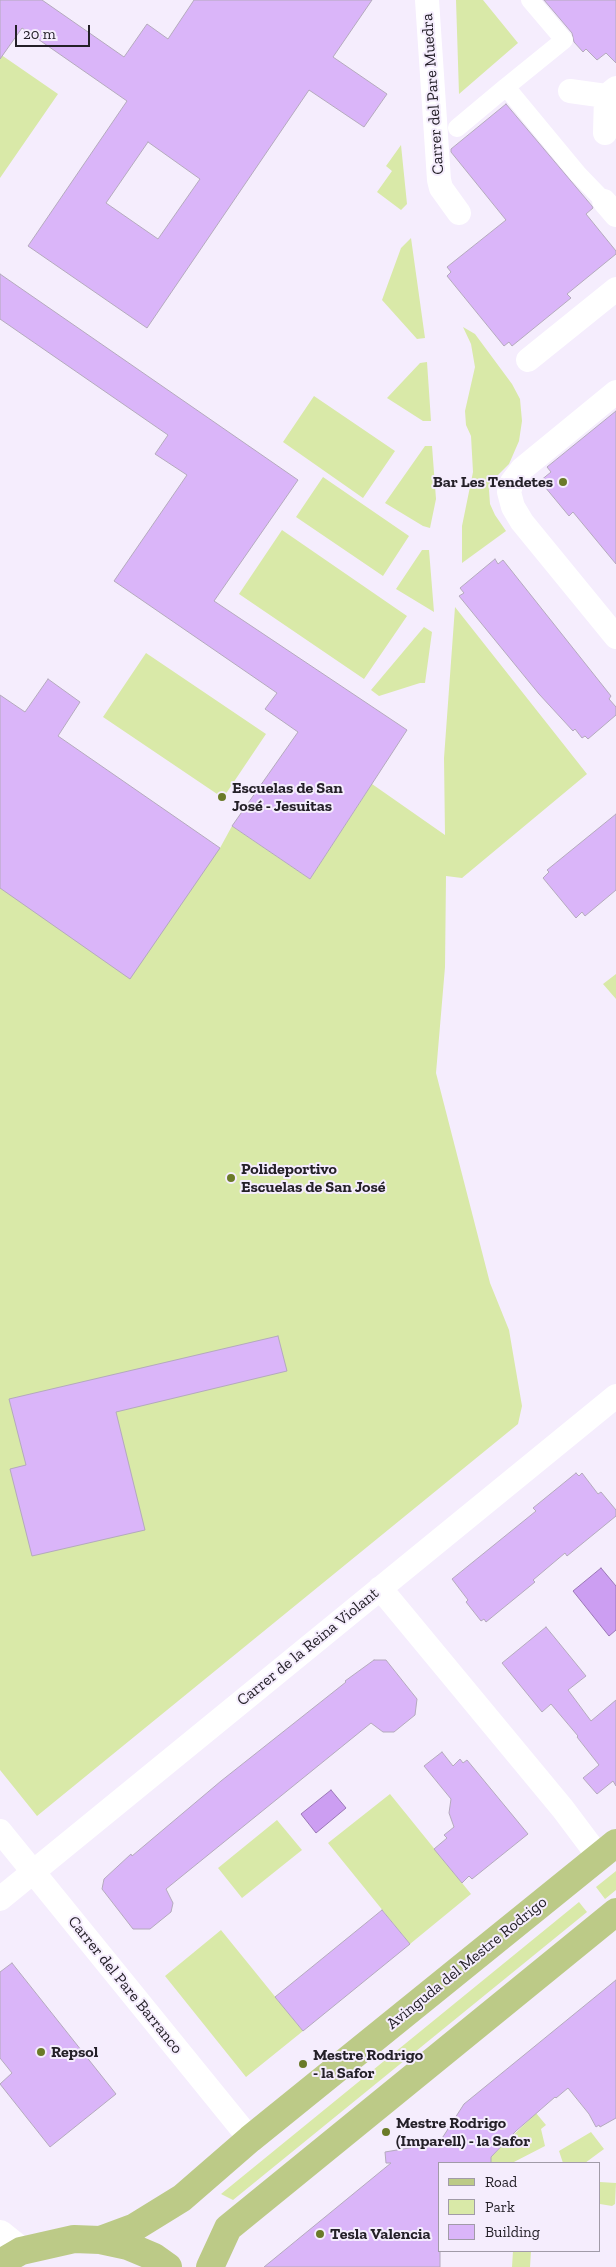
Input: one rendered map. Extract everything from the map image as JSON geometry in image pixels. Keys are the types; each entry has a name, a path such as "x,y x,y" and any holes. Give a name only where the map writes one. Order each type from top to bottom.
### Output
{"main road":[{"name":"Avinguda del Mestre Rodrigo","path":"100,2240 135,2228 182,2198 250,2139 607,1850"},
{"path":"210,2267 228,2228 616,1912"},
{"path":"0,2234 11,2257 74,2239 100,2240 128,2246 154,2257 168,2267"}],"street":[{"name":"Carrer del Pare Muedra","path":"427,0 439,180 441,188 459,213"},
{"path":"457,128 564,40 530,0"},
{"path":"506,87 578,174 610,208"},
{"path":"570,91 611,92 605,133"},
{"path":"528,360 616,289"},
{"path":"616,392 522,468 512,482 509,492 513,508 522,522 616,637"},
{"name":"Carrer de la Reina Violant","path":"0,1899 616,1396"},
{"path":"380,1588 556,1802 607,1850"},
{"name":"Carrer del Pare Barranco","path":"0,1831 250,2139"}],"green space":[{"path":"456,0 483,0 518,43 459,94"},
{"path":"0,54 58,94 0,178"},
{"path":"401,145 407,204 401,210 377,192 392,171 386,166"},
{"path":"411,238 425,338 417,339 382,300 401,248"},
{"path":"463,327 475,334 512,384 520,399 522,421 519,441 509,464 493,480 489,490 490,504 506,531 462,563 462,526 473,472 471,436 466,425 465,411 475,367 471,344"},
{"path":"427,362 431,421 423,421 387,398 420,363"},
{"path":"314,396 395,451 363,498 283,442"},
{"path":"425,446 432,446 436,499 430,528 423,526 385,503"},
{"path":"323,477 409,536 383,576 296,517"},
{"path":"282,530 407,616 364,679 239,594"},
{"path":"422,550 429,550 434,612 396,589"},
{"name":"Polideportivo Escuelas de San José","path":"455,607 587,774 462,878 446,876 445,967 436,1073 490,1283 509,1330 522,1406 518,1424 37,1816 0,1770 0,888 220,848 232,826 310,879 372,784 445,835 444,758"},
{"path":"424,627 432,632 425,683 379,696 371,690"},
{"path":"146,653 266,734 223,798 103,717"},
{"path":"616,974 616,999 603,984"},
{"path":"390,1794 471,1894 410,1944 328,1843"},
{"path":"277,1820 302,1850 242,1898 218,1868"},
{"path":"616,1871 616,1890 605,1899 596,1887"},
{"path":"579,1902 587,1912 233,2200 221,2194"},
{"path":"221,1930 303,2031 246,2077 165,1976"},
{"path":"536,2113 546,2125 541,2129 545,2146 514,2162 491,2162 491,2157"},
{"path":"591,2132 604,2149 586,2162 563,2162 559,2151"},
{"path":"601,2182 616,2183 615,2204 612,2206 601,2204"},
{"path":"513,2252 531,2252 530,2267 512,2267"}],"shaded area":[{"path":"601,1568 616,1586 616,1630 609,1636 573,1591"},
{"path":"331,1790 346,1808 316,1833 301,1814"}],"building":[{"path":"0,0 42,0 124,57 147,24 168,39 194,0 372,0 333,57 387,94 364,127 309,90 147,328 28,246 127,101 22,28 0,59","holes":["148,142 200,179 158,239 106,203"]},
{"path":"544,0 616,0 616,63 606,53 597,60 586,49 583,52 574,42 572,33"},
{"path":"506,104 592,206 593,208 586,214 616,251 616,254 567,294 571,298 512,346 509,342 504,346 447,276 451,272 447,267 506,220 451,152 451,149"},
{"path":"0,274 298,480 214,601 407,730 310,879 232,826 298,732 265,709 277,693 114,581 187,475 155,454 168,435 0,319"},
{"path":"616,411 616,564 573,512 569,516 540,481 551,472 547,467"},
{"path":"495,559 498,564 503,560 611,696 609,699 616,707 616,715 588,739 585,736 582,738 575,729 573,731 539,694 459,596 464,593 460,588"},
{"path":"48,679 80,702 58,736 220,848 130,979 0,888 0,695 25,712"},
{"path":"616,814 616,890 585,916 582,912 576,918 543,878 549,872 547,870"},
{"path":"278,1336 287,1371 116,1412 145,1530 32,1556 10,1469 26,1465 9,1399"},
{"path":"576,1473 579,1476 582,1473 598,1494 601,1492 616,1510 616,1516 567,1556 565,1553 533,1580 535,1582 486,1622 484,1619 481,1621 466,1602 468,1600 452,1579 536,1511 533,1508"},
{"path":"546,1627 586,1676 568,1690 591,1721 616,1700 616,1786 613,1781 597,1794 583,1778 599,1765 578,1736 551,1704 542,1712 502,1663"},
{"path":"374,1660 386,1660 417,1699 415,1715 394,1732 383,1732 371,1723 166,1889 173,1903 171,1912 150,1929 133,1929 102,1889 104,1879 131,1854 132,1856 221,1781 345,1681"},
{"path":"442,1752 453,1766 460,1759 463,1763 467,1760 528,1834 472,1879 469,1876 462,1883 434,1849 447,1838 444,1835 454,1827 449,1813 451,1799 424,1766"},
{"path":"382,1910 410,1944 303,2031 275,1997"},
{"name":"Repsol","path":"12,1963 116,2094 50,2147 0,2084 12,2073 0,2058 0,1972"},
{"path":"616,1980 616,2118 600,2127 599,2125 596,2127 589,2114 568,2088 516,2131 491,2157 491,2162 438,2162 438,2252 440,2252 440,2267 264,2267 391,2163 386,2163 385,2152 439,2143 464,2104"}],"place":[{"name":"Bar Les Tendetes","path":"563,482"},
{"name":"Escuelas de San José - Jesuitas","path":"222,797"},
{"name":"Polideportivo Escuelas de San José","path":"231,1178"},
{"name":"Repsol","path":"41,2052"},
{"name":"Mestre Rodrigo - la Safor","path":"303,2064"},
{"name":"Mestre Rodrigo (Imparell) - la Safor","path":"386,2132"},
{"name":"Tesla Valencia","path":"320,2234"}]}
